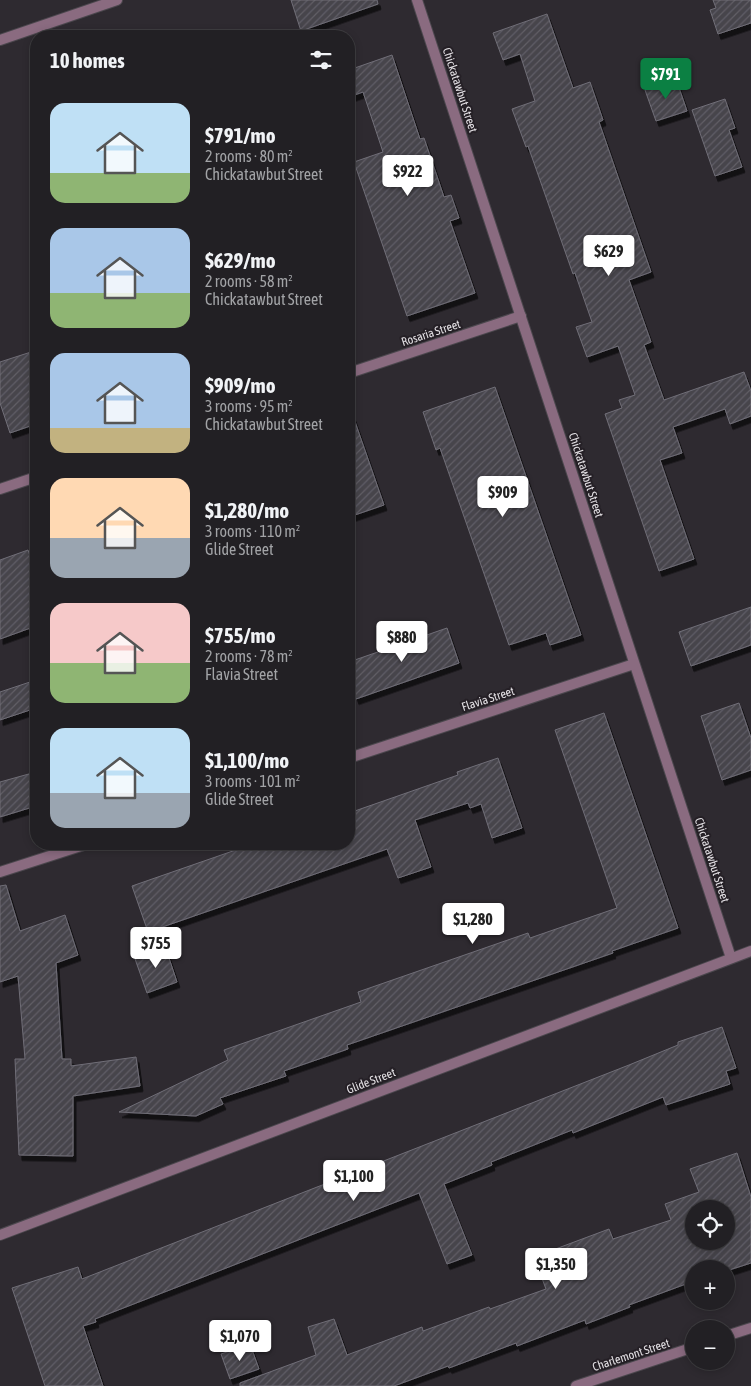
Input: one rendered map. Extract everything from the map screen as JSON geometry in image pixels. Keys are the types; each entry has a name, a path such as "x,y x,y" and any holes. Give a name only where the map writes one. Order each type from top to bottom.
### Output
{"street":[{"path":"0,40 117,0"},
{"name":"Chickatawbut Street","path":"417,0 731,958"},
{"name":"Rosaria Street","path":"355,371 521,316"},
{"path":"0,489 30,479"},
{"name":"Flavia Street","path":"355,756 634,664"},
{"path":"0,872 68,850"},
{"name":"Glide Street","path":"0,1235 751,951"},
{"path":"735,1333 751,1328"},
{"name":"Charlemont Street","path":"576,1386 597,1383 685,1350"}],"building":[{"path":"291,0 377,0 378,4 301,30"},
{"path":"713,0 751,0 751,23 718,34 710,10 716,8"},
{"path":"547,14 573,88 590,82 603,120 599,122 651,272 629,280 651,342 644,345 664,400 744,372 751,391 751,416 730,424 725,409 673,427 682,453 660,460 694,559 659,571 605,414 622,408 619,400 635,395 618,346 587,357 576,327 592,322 528,146 526,147 512,109 535,101 520,54 503,60 493,33"},
{"path":"392,55 420,139 424,138 444,197 451,195 459,218 450,221 475,293 407,316 355,165 355,162 383,152 363,92 355,95 355,68"},
{"path":"676,79 687,111 656,121 645,90"},
{"path":"725,99 735,128 729,130 742,167 715,176 692,110"},
{"path":"30,352 30,426 10,433 0,403 0,362"},
{"path":"495,387 581,635 550,645 546,633 509,645 440,448 436,450 423,412"},
{"path":"355,422 384,505 355,515"},
{"path":"28,550 30,556 30,628 0,639 0,560"},
{"path":"751,607 751,645 691,666 679,632"},
{"path":"447,628 459,663 356,699 355,660"},
{"path":"30,682 30,710 0,720 0,692"},
{"path":"739,703 751,738 751,770 722,780 701,716"},
{"path":"604,713 678,928 612,951 613,953 347,1045 348,1049 284,1071 286,1076 220,1098 223,1104 196,1116 119,1112 228,1060 224,1050 361,1002 358,992 528,933 530,938 617,908 555,730"},
{"path":"498,758 522,828 492,838 481,804 470,808 468,803 415,820 431,867 398,878 387,849 148,932 132,886 236,850 355,850 355,811 458,775 457,772"},
{"path":"30,774 30,808 0,817 0,782"},
{"path":"6,885 20,931 65,915 78,955 56,963 62,1059 71,1059 71,1066 136,1057 140,1086 73,1096 73,1156 19,1155 15,1059 25,1059 18,976 0,982 0,886"},
{"path":"165,946 177,982 147,993 134,956"},
{"path":"722,1027 736,1068 726,1071 730,1084 666,1105 663,1097 573,1133 572,1130 491,1162 492,1165 444,1184 472,1255 447,1264 419,1193 95,1319 96,1322 83,1326 103,1386 45,1386 12,1288 78,1267 82,1279 629,1065 678,1045 678,1042"},
{"path":"737,1153 751,1197 751,1263 735,1268 735,1260 685,1260 685,1284 629,1305 630,1307 586,1324 585,1320 517,1346 516,1343 394,1386 240,1386 240,1383 316,1355 308,1327 334,1319 347,1355 422,1327 423,1331 546,1289 534,1257 609,1229 613,1239 671,1220 665,1204 699,1192 690,1169"},
{"path":"250,1344 259,1369 230,1379 221,1354"}]}
